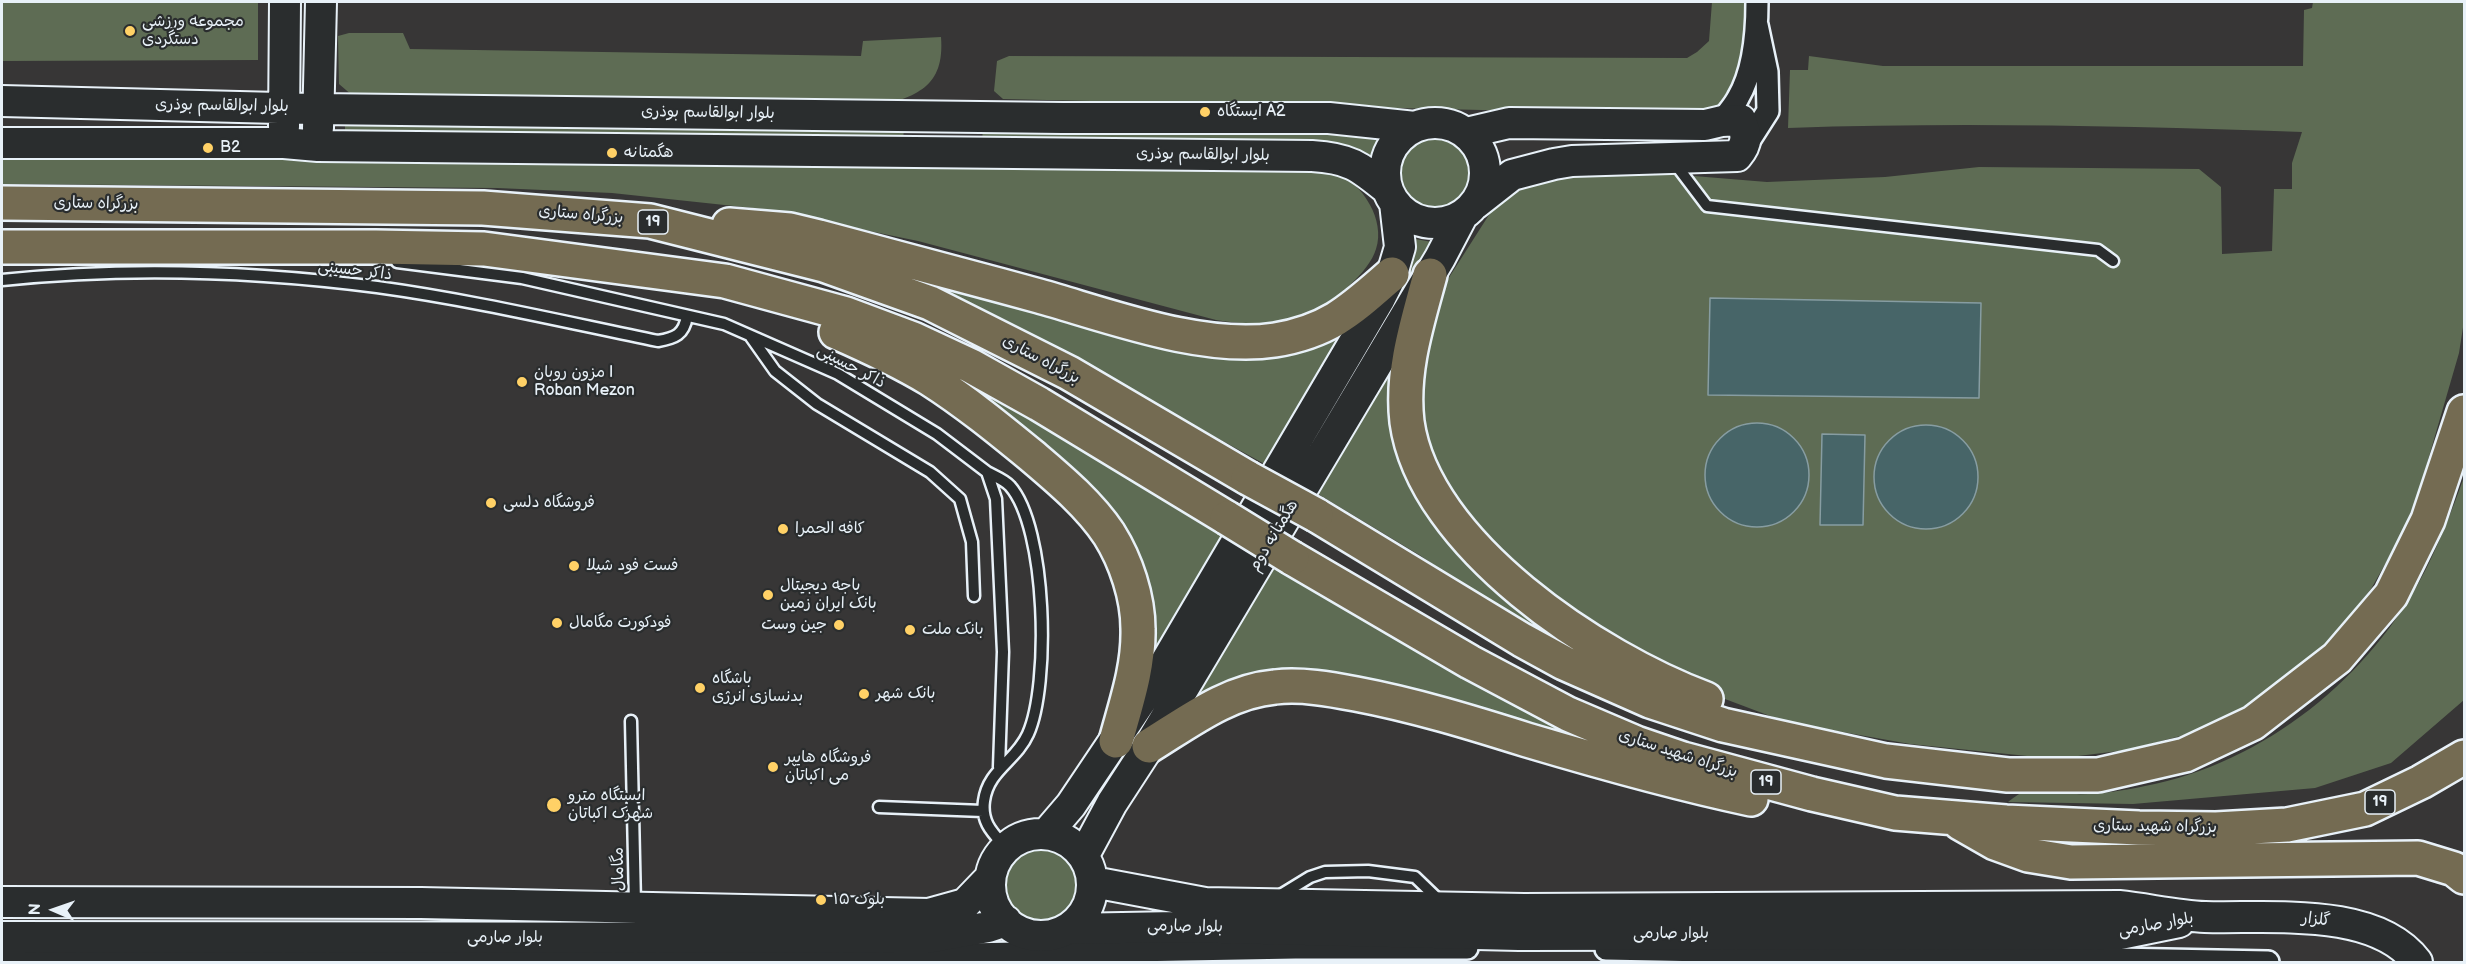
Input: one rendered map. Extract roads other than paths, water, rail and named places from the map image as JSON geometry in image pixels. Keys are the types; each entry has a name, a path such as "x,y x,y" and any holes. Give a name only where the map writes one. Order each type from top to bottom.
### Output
{"highway":[{"name":"بزرگراه ستاری","path":"2,203 483,208 650,221 824,265 930,303 1070,373 1248,478 1316,515 1522,640 1606,683 1650,701 1723,725 1886,760"},
{"path":"650,221 790,230 1129,322 1222,341 1275,340 1332,323 1357,305 1392,274"},
{"name":"19","path":"2,247 484,249 725,281"},
{"path":"1430,275 1408,356 1407,422 1414,454 1429,489 1447,515 1473,544 1536,602 1595,644 1673,687 1763,721 1886,760"},
{"path":"725,281 887,355 931,380 985,417 1050,472 1090,510 1109,534 1123,562 1134,594 1138,628 1136,666 1116,741"},
{"name":"بزرگراه شهید ستاری","path":"725,281 846,314 942,352 1039,404 1292,558 1470,662 1568,714 1636,743 1683,759 1801,791 1895,813 2139,828 2216,829 2287,825 2365,809 2421,782 2464,757"},
{"name":"19","path":"1886,760 2008,775 2098,775 2185,754 2253,723 2337,658 2391,595 2428,520 2464,412"},
{"path":"1149,746 1238,694 1275,687 1325,688 1457,718 1686,785 1785,806 1895,813"},
{"path":"1951,818 1995,843 2028,855 2071,862 2418,858 2454,869 2464,877"}],"main road":[{"path":"284,143 285,2"},
{"path":"318,146 321,2"},
{"name":"بلوار ابوالقاسم بوذری","path":"2,101 318,109 948,134 1328,157 1357,165 1391,196"},
{"name":"بلوار ابوالقاسم بوذری","path":"2,143 284,143 318,146 948,134 1329,118 1415,126"},
{"path":"1466,133 1509,123 1679,126 1706,125 1722,120 1741,120 1746,133 1745,147 1737,156 1572,161 1537,167 1512,175 1468,210 1448,222 1426,222 1405,214 1391,196 1385,174 1387,159 1393,145 1403,134 1415,126 1441,123 1454,126 1466,133 1477,144 1484,159 1484,182 1468,210"},
{"name":"هگمتانه دوم","path":"1047,833 1071,805 1157,677 1379,300 1392,274 1400,247 1391,196"},
{"name":"هگمتانه دوم","path":"1088,869 1112,803 1149,746 1468,210"},
{"path":"1047,833 1061,837 1074,845 1088,869 1092,894 1084,914 1051,939 1022,933 1006,921 994,904 990,878 994,866 1006,848 1021,837 1047,833"},
{"name":"بلوار صارمی","path":"1088,869 1205,903 1446,907 1564,930"},
{"name":"بلوار صارمی","path":"2,902 421,903 929,914 965,904 990,878"},
{"name":"بلوار صارمی","path":"1051,939 1177,927 1354,932 1564,930 2120,934 2203,917"},
{"name":"گلزار","path":"2203,917 2305,918 2347,924 2381,935 2408,950 2417,963"},
{"name":"بلوار صارمی","path":"2,937 927,938 988,927 1006,921"}],"street":[{"path":"1722,120 1739,96 1748,74 1757,25 1757,2"},
{"path":"1745,147 1768,111 1767,72 1757,25"},
{"path":"1564,930 2268,962"},
{"path":"2,958 744,958 1051,939"}],"lane":[{"path":"1671,159 1707,206 2098,250 2113,261"},
{"name":"ذاکر حسینی","path":"288,247 522,278 724,324 838,374 937,434 987,472 1010,486 1026,516 1042,604 1040,686 1035,713 1027,736 1011,759 999,767"},
{"name":"ذاکر حسینی","path":"2,280 57,274 153,271 294,279 377,287 507,309 658,341 675,338 685,329 687,316"},
{"path":"750,336 775,371 817,404 930,472 960,499 972,542 974,596"},
{"name":"ذاکر حسینی","path":"983,811 987,790 999,767 1002,630 996,499 987,472"},
{"name":"مگامال","path":"631,721 635,908"},
{"path":"879,807 983,811 987,827 1006,848"}],"water":[{"path":"1710,298 1981,303 1979,398 1708,395"},
{"path":"1757,423 1777,427 1794,438 1805,455 1809,475 1805,495 1794,512 1777,523 1757,527 1737,523 1720,512 1709,495 1705,475 1709,455 1720,438 1737,427"},
{"path":"1926,425 1946,429 1963,440 1974,457 1978,477 1974,497 1963,514 1946,525 1926,529 1906,525 1889,514 1878,497 1874,477 1878,457 1889,440 1906,429"},
{"path":"1822,434 1865,435 1863,525 1820,525"}],"place":[{"name":"مجموعه ورزشی دستگردی","path":"130,31"},
{"name":"ایستگاه A2","path":"1205,112"},
{"name":"B2","path":"208,148"},
{"name":"هگمتانه","path":"612,153"},
{"name":"مزون روبان | Roban Mezon","path":"522,382"},
{"name":"فروشگاه دلسی","path":"491,503"},
{"name":"کافه الحمرا","path":"783,529"},
{"name":"فست فود شیلا","path":"574,566"},
{"name":"باجه دیجیتال بانک ایران زمین","path":"768,595"},
{"name":"فودکورت مگامال","path":"557,623"},
{"name":"جین وست","path":"839,625"},
{"name":"بانک ملت","path":"910,630"},
{"name":"باشگاه بدنسازی انرژی","path":"700,688"},
{"name":"بانک شهر","path":"864,694"},
{"name":"فروشگاه هایپر می اکباتان","path":"773,767"},
{"name":"ایستگاه مترو شهرک اکباتان","path":"554,805"},
{"name":"بلوک ۱۵","path":"821,900"}]}
